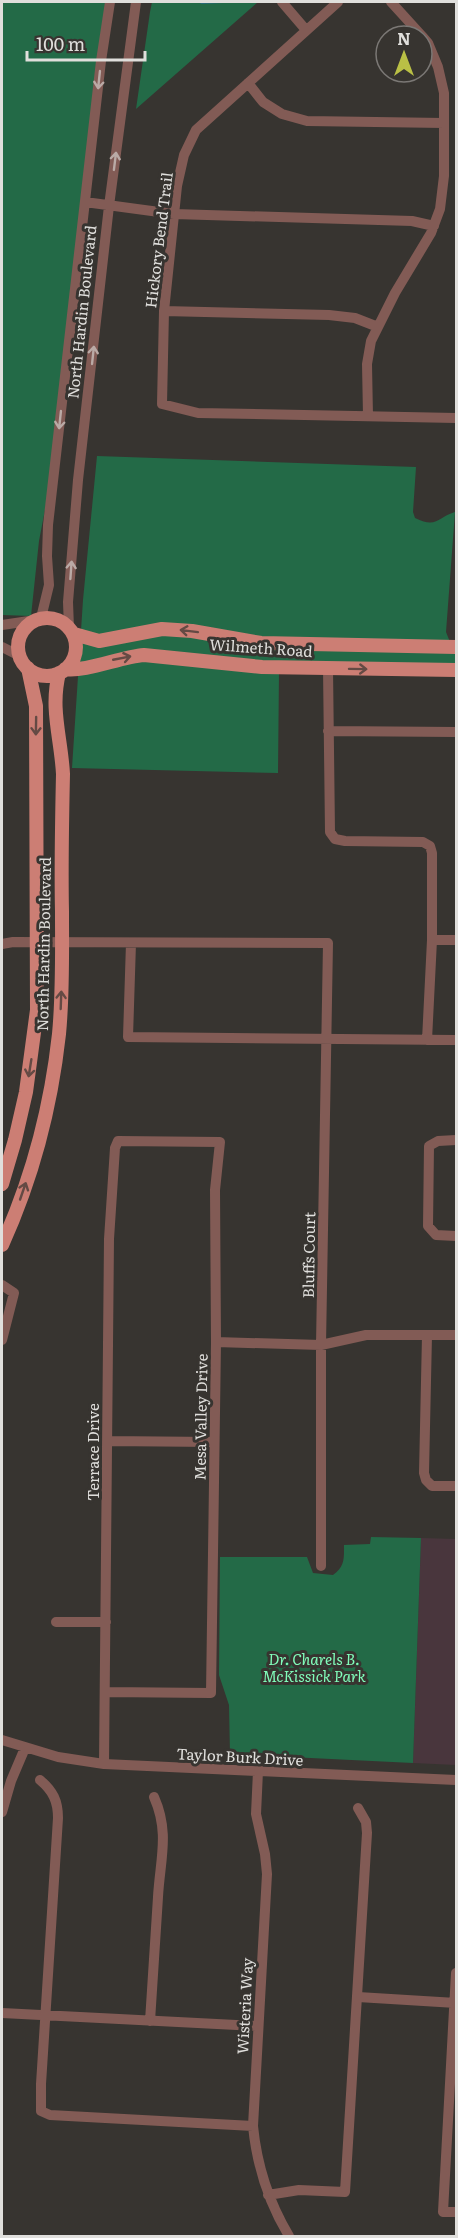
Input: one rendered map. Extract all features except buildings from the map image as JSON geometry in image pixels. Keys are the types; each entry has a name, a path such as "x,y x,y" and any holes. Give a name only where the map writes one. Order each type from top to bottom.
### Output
{"main road":[{"path":"38,619 56,619 71,631 76,652 71,663 62,671 45,675 28,668 20,656 18,647 20,635 27,625 38,619"},
{"name":"Wilmeth Road","path":"71,631 99,642 162,629 192,631 261,643 456,647"},
{"name":"Wilmeth Road","path":"62,671 82,669 144,655 249,666 456,670"},
{"name":"North Hardin Boulevard","path":"2,1184 19,1125 31,1066 37,1010 36,706 28,668"},
{"name":"North Hardin Boulevard","path":"2,1245 31,1169 47,1109 59,1027 63,801 62,749 54,698 62,671"},
{"path":"37,801 63,801"}],"street":[{"name":"North Hardin Boulevard","path":"38,619 48,594 48,525 110,2"},
{"name":"North Hardin Boulevard","path":"71,631 68,602 78,480 109,206 136,2"},
{"path":"282,2 306,30"},
{"name":"Hickory Bend Trail","path":"338,2 196,130 184,155 174,214 164,311 162,404 198,413 368,416"},
{"path":"391,2 411,24"},
{"path":"434,57 444,93 444,176 440,209 434,226 371,341 367,364 368,416 456,418"},
{"path":"248,83 263,102 282,114 307,121 444,123"},
{"path":"86,202 174,214 412,221 434,226"},
{"path":"164,311 329,315 355,318 378,327"},
{"path":"2,625 38,619"},
{"path":"2,647 20,656"},
{"path":"328,668 330,832 335,839 423,842 430,846 432,853 432,940 427,1040"},
{"path":"328,731 456,732"},
{"path":"432,940 456,940"},
{"path":"2,944 131,943 128,1037 456,1040"},
{"name":"Bluffs Court","path":"131,943 328,943 321,1345 321,1566"},
{"path":"456,1140 444,1140 429,1146 428,1226 436,1235 456,1236"},
{"name":"Mesa Valley Drive","path":"106,1692 211,1693 216,1342 215,1190 220,1142 118,1141"},
{"name":"Terrace Drive","path":"104,1764 109,1239 115,1148 118,1141"},
{"path":"2,1285 14,1293 2,1340"},
{"path":"216,1342 321,1345 366,1335 456,1335"},
{"path":"427,1335 424,1473 426,1480 432,1486 456,1486"},
{"path":"107,1441 214,1442"},
{"path":"56,1622 106,1622"},
{"name":"Taylor Burk Drive","path":"2,1740 80,1762 456,1780"},
{"path":"2,1812 11,1781 25,1748"},
{"name":"Wisteria Way","path":"258,1771 256,1814 267,1874 253,2126 257,2157 268,2195 289,2236"},
{"path":"40,1780 56,1800 58,1818 53,1868 41,2111 50,2115 253,2126"},
{"path":"150,2021 158,1892 164,1846 160,1812 154,1797"},
{"path":"268,2195 299,2190 345,2192 367,1833 366,1822 358,1808"},
{"path":"456,1973 453,2104 443,2212 456,2212"},
{"path":"358,1997 456,2003"},
{"path":"2,2013 258,2026"}],"shaded area":[{"path":"421,1538 456,1539 456,1765 413,1763"}],"green space":[{"path":"2,2 108,2 58,442 39,541 31,616 2,615"},
{"path":"152,2 258,2 136,109 150,12"},
{"path":"97,456 416,467 413,512 415,518 433,522 455,512 446,632 456,657 456,675 279,672 278,773 72,768 83,600"},
{"name":"Dr. Charels B. McKissick Park","path":"371,1537 421,1538 413,1763 230,1754 229,1705 219,1675 220,1557 307,1557 313,1573 333,1575 342,1565 344,1545 370,1544"}],"waterway":[{"path":"200,2 223,2"}]}
